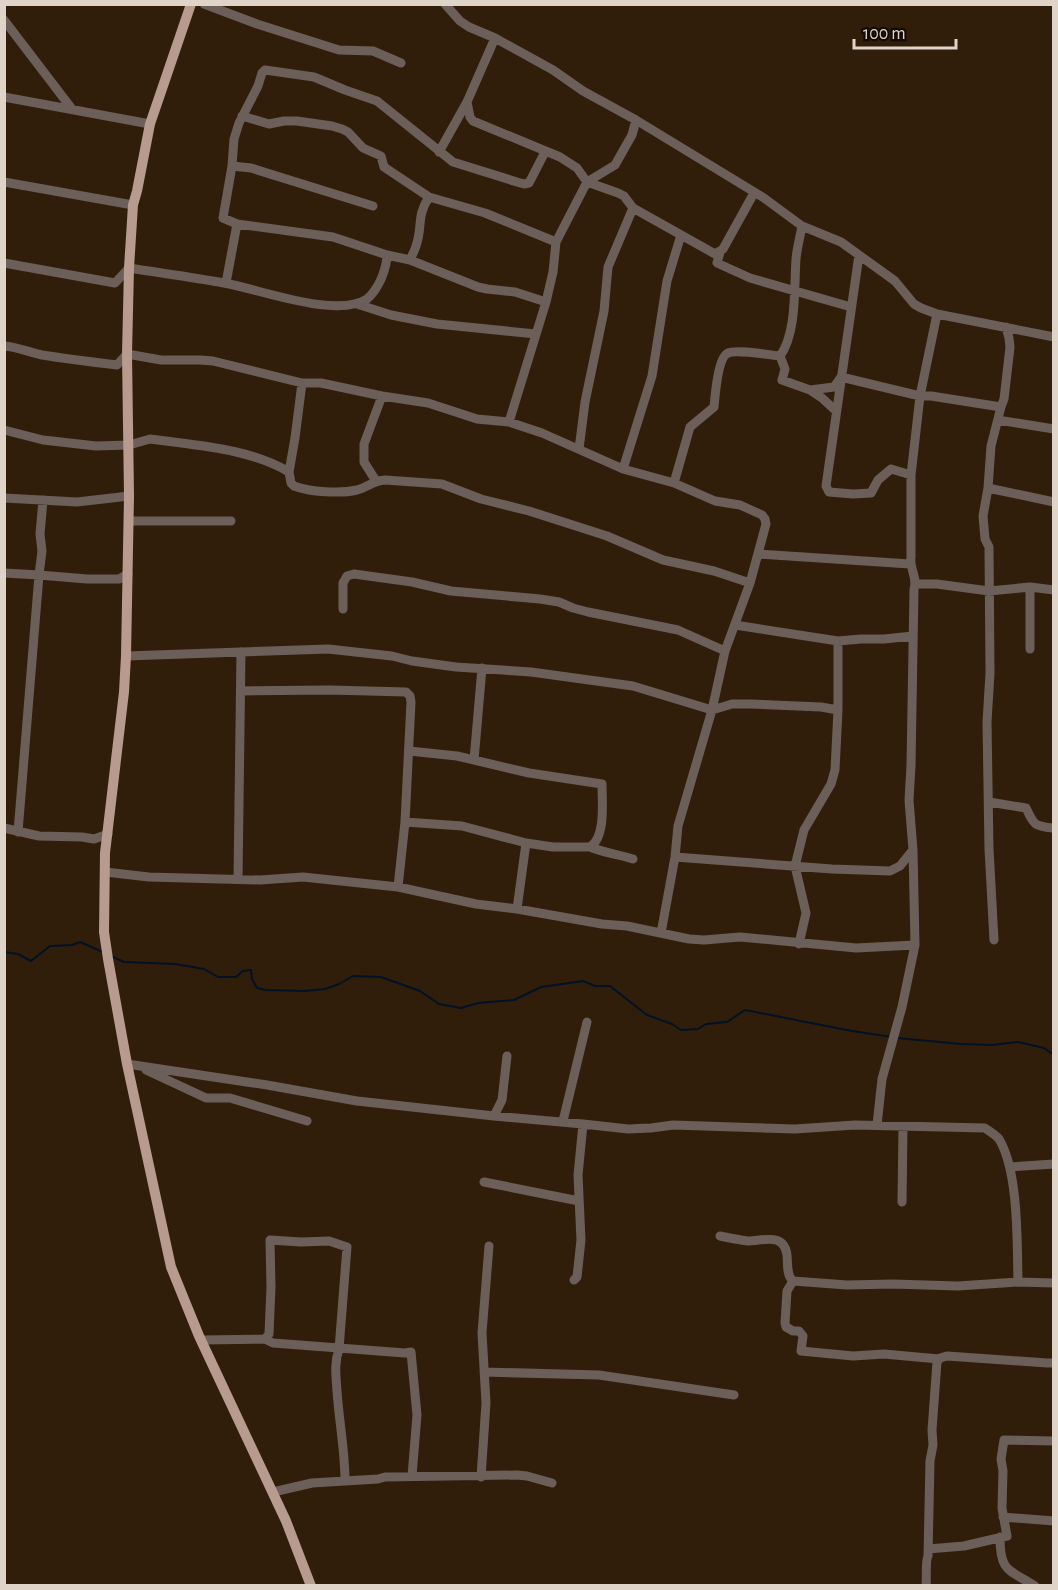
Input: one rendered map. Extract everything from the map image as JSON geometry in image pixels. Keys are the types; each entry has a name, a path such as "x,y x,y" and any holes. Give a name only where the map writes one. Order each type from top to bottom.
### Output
{"main road":[{"path":"191,4 150,124 133,205 127,354 129,522 126,656 124,692 105,853 106,950 127,1064 171,1267 201,1340 273,1492 311,1586"}],"street":[{"path":"204,4 256,24 339,50 373,51 400,63"},
{"path":"445,4 460,21 469,27 495,38 553,70 584,91 764,198 802,226 841,242 894,281 921,309 1053,337"},
{"path":"4,20 72,109"},
{"path":"440,152 467,102 495,38"},
{"path":"545,152 529,183 524,184 453,162 377,101 315,77 265,70 242,116 234,139 223,218 237,224 333,237 410,260 478,287 515,292 546,302"},
{"path":"4,97 150,124"},
{"path":"467,102 473,121 560,157 577,168 587,182 624,196 633,208 716,254 720,252"},
{"path":"242,116 269,124 297,121 342,129 348,132 363,148 381,156 384,167 429,197 485,213 556,242"},
{"path":"509,422 546,302 553,272 556,242 587,182 615,165 632,135 636,120"},
{"path":"232,166 251,168 374,206"},
{"path":"4,182 133,205"},
{"path":"754,193 720,252 717,262 750,278 851,307"},
{"path":"410,260 417,245 420,216 429,197"},
{"path":"579,449 585,402 604,311 608,267 633,208"},
{"path":"226,283 237,224"},
{"path":"780,356 791,327 796,257 802,226"},
{"path":"623,469 652,376 665,289 681,235"},
{"path":"4,262 115,283 129,268 226,283 309,303 342,306 357,304 369,298 379,284 387,264 387,255"},
{"path":"859,255 826,486 829,492 853,495 871,493 878,480 891,470 911,475"},
{"path":"357,304 391,315 437,324 536,334"},
{"path":"876,1125 882,1079 902,1007 915,945 913,850 909,800 915,584 910,564 911,475 920,396 937,314"},
{"path":"994,939 989,802 982,723 990,673 989,548 985,539 984,516 991,446 1004,399 1010,347 1006,327"},
{"path":"4,346 85,362 117,364 127,354 161,360 213,361 302,383 321,383 428,403 477,419 509,422 542,433 623,469 674,483 715,501 740,505 762,515 766,524 758,554 725,651 712,710 678,826 675,857 661,933"},
{"path":"674,483 690,427 714,407 720,367 724,356 735,352 780,356"},
{"path":"780,356 785,369 782,380 810,390 837,411"},
{"path":"810,390 834,387 841,377"},
{"path":"841,377 920,396 1001,407"},
{"path":"302,383 289,472 291,483 294,486 327,492 358,490 376,481 442,484 481,499 529,511 607,536 663,560 714,571 750,583"},
{"path":"376,481 364,462 364,444 382,396"},
{"path":"998,420 1053,429"},
{"path":"4,429 61,443 96,446 129,445 158,440 232,451 275,464 289,472"},
{"path":"988,488 1053,502"},
{"path":"4,498 77,502 129,496"},
{"path":"18,832 42,551 40,534 43,500"},
{"path":"129,522 231,521"},
{"path":"758,554 910,564"},
{"path":"4,573 87,579 119,579 128,574"},
{"path":"343,609 343,583 347,576 354,574 412,582 451,591 559,602 580,610 678,630 725,651"},
{"path":"915,584 937,584 989,591 1030,587 1053,590"},
{"path":"1030,587 1030,649"},
{"path":"735,625 838,641 913,636"},
{"path":"799,944 806,913 795,866 804,830 831,784 835,770 838,641"},
{"path":"126,656 328,649 633,686 712,710 732,704 821,707 838,710"},
{"path":"238,879 241,652"},
{"path":"474,760 482,668"},
{"path":"241,691 406,692 410,696 405,822 398,887"},
{"path":"409,751 457,756 537,774 602,784 603,812 599,837 590,847"},
{"path":"989,802 1026,808 1034,824 1039,827 1053,828"},
{"path":"405,822 462,826 526,843 553,847 590,847 604,853 633,859"},
{"path":"4,828 39,836 94,839 108,834"},
{"path":"94,839 105,853"},
{"path":"516,909 526,843"},
{"path":"675,857 890,871 900,866 913,850"},
{"path":"105,872 149,877 260,880 303,877 398,887 476,904 689,939 740,937 856,948 915,945"},
{"path":"563,1121 587,1022"},
{"path":"494,1116 502,1100 507,1056"},
{"path":"127,1064 357,1101 628,1129 673,1125 795,1129 855,1125 985,1128 998,1138 1010,1167 1016,1221 1018,1282"},
{"path":"139,1066 206,1098 230,1098 307,1121"},
{"path":"574,1280 577,1277 581,1240 578,1175 584,1124"},
{"path":"902,1202 903,1127"},
{"path":"1010,1167 1053,1164"},
{"path":"484,1182 579,1201"},
{"path":"720,1236 749,1241 769,1239 782,1242 786,1248 789,1278 793,1281 847,1285 958,1286 1018,1282 1053,1283"},
{"path":"266,1339 269,1334 271,1287 270,1240 329,1241 347,1247 339,1349 335,1361 345,1459 345,1481"},
{"path":"481,1477 486,1403 482,1333 489,1246"},
{"path":"793,1281 787,1291 785,1323 786,1327 799,1331 803,1336 801,1351 853,1356 884,1354 939,1359 947,1356 1047,1364 1053,1362"},
{"path":"201,1340 266,1339 273,1343 339,1349 411,1352 417,1415 412,1476"},
{"path":"926,1586 930,1461 939,1359"},
{"path":"484,1372 599,1376 734,1395"},
{"path":"928,1549 964,1546 1007,1536 1002,1508 1001,1459 1004,1440 1053,1441"},
{"path":"273,1492 312,1483 412,1476 526,1476 552,1483"},
{"path":"1003,1517 1053,1521"},
{"path":"1000,1538 1000,1551 1004,1565 1035,1586"}],"waterway":[{"path":"4,952 18,954 31,961 50,946 72,945 80,942 103,952"},
{"path":"111,956 124,962 175,964 204,969 218,977 236,977 243,971 251,970 252,979 257,988 265,990 325,989 353,976 381,977 420,991 439,1004 461,1008 478,1003 514,1000 541,987 583,981 595,986 610,986 647,1015 672,1024 681,1030 698,1029 706,1024 727,1022 745,1010 892,1037"},
{"path":"897,1038 961,1044 992,1045 1018,1042 1044,1048 1054,1055"}]}
